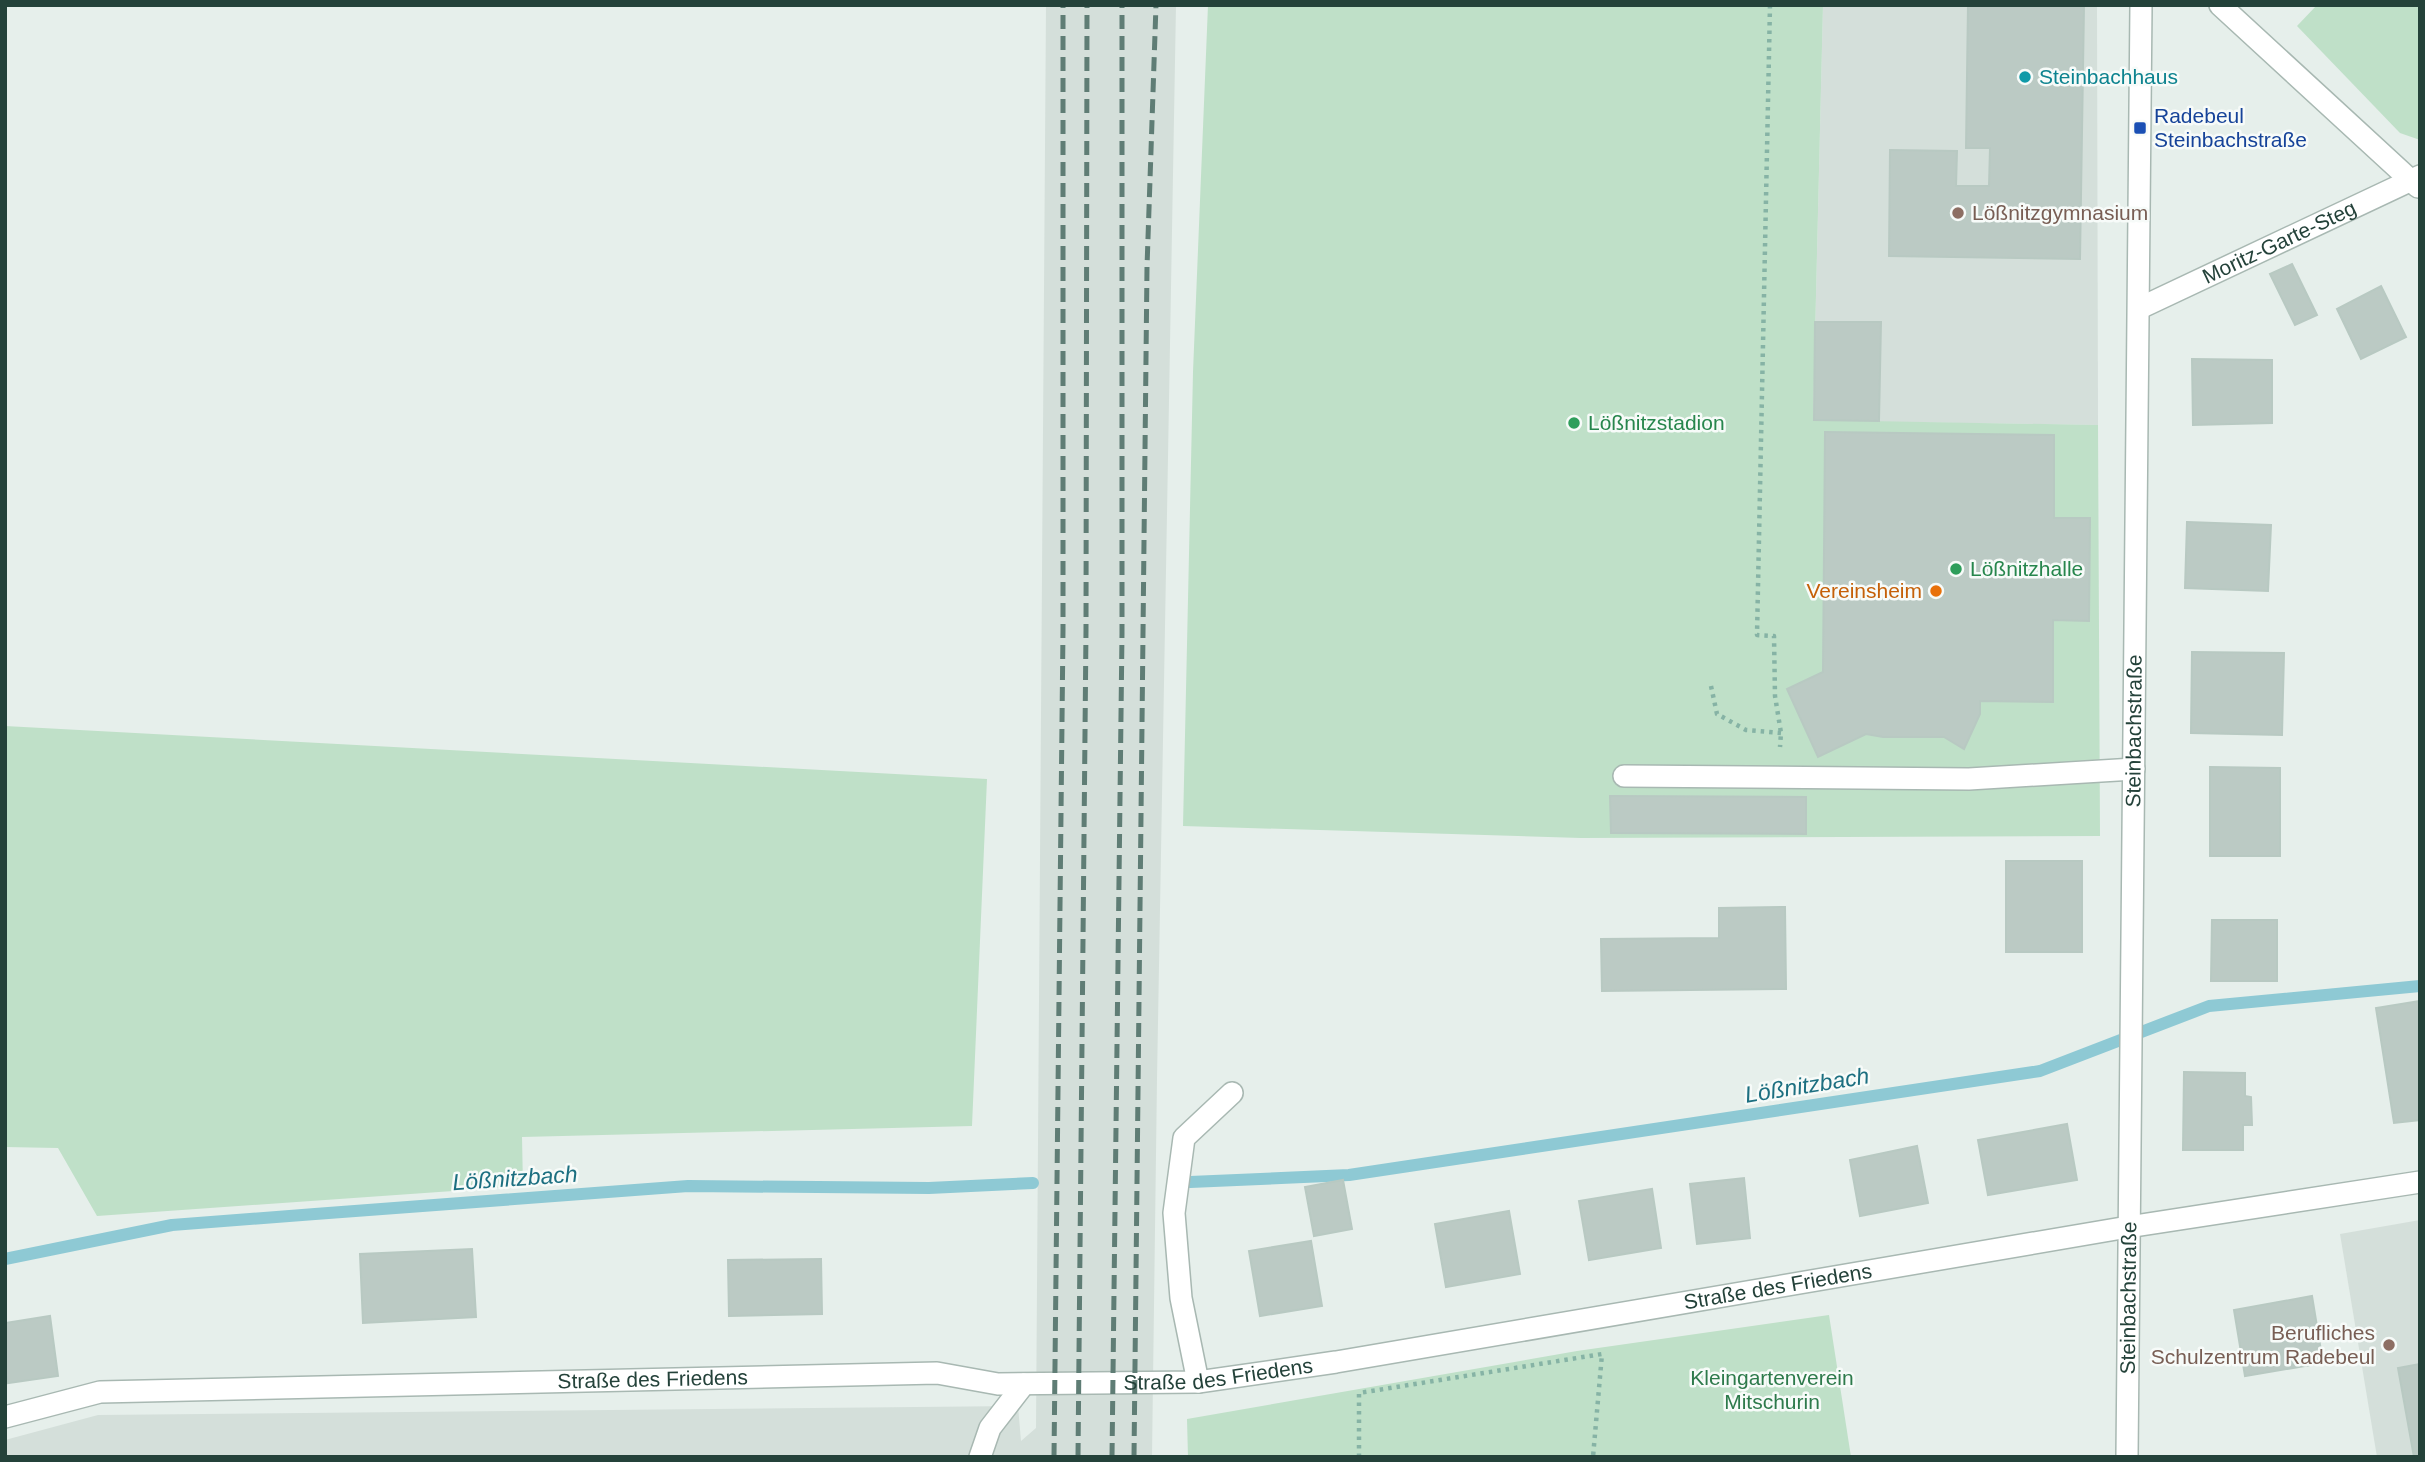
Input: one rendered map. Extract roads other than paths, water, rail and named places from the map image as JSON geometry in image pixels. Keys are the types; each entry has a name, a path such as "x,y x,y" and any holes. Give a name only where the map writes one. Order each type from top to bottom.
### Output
{"street":[{"name":"Steinbachstraße","path":"2127,1457 2141,5"},
{"path":"2220,5 2417,181"},
{"name":"Moritz-Garte-Steg","path":"2140,309 2417,181"},
{"path":"1624,776 1969,779 2134,769"},
{"path":"1198,1382 1181,1298 1174,1213 1184,1139 1232,1093"},
{"name":"Straße des Friedens","path":"5,1417 100,1392 937,1373 998,1384 1198,1382 1336,1362 2128,1227 2420,1182"},
{"path":"981,1457 990,1428 1024,1384"}],"waterway":[{"name":"Lößnitzbach","path":"1190,1182 1349,1175 2040,1071 2209,1006 2420,986"},
{"name":"Lößnitzbach","path":"5,1259 172,1225 688,1186 929,1188 1033,1183"}],"railway":[{"path":"1054,1457 1063,630 1063,5"},
{"path":"1078,1457 1086,630 1087,5"},
{"path":"1112,1457 1122,633 1122,5"},
{"path":"1134,1457 1147,267 1156,5"}],"place":[{"name":"Steinbachhaus","path":"2025,77"},
{"name":"Radebeul Steinbachstraße","path":"2140,128"},
{"name":"Lößnitzgymnasium","path":"1958,213"},
{"name":"Lößnitzstadion","path":"1574,423"},
{"name":"Lößnitzhalle","path":"1956,569"},
{"name":"Vereinsheim","path":"1936,591"},
{"name":"Berufliches Schulzentrum Radebeul","path":"2389,1345"}],"park label":[{"name":"Kleingartenverein Mitschurin","path":"1772,1390"}]}
